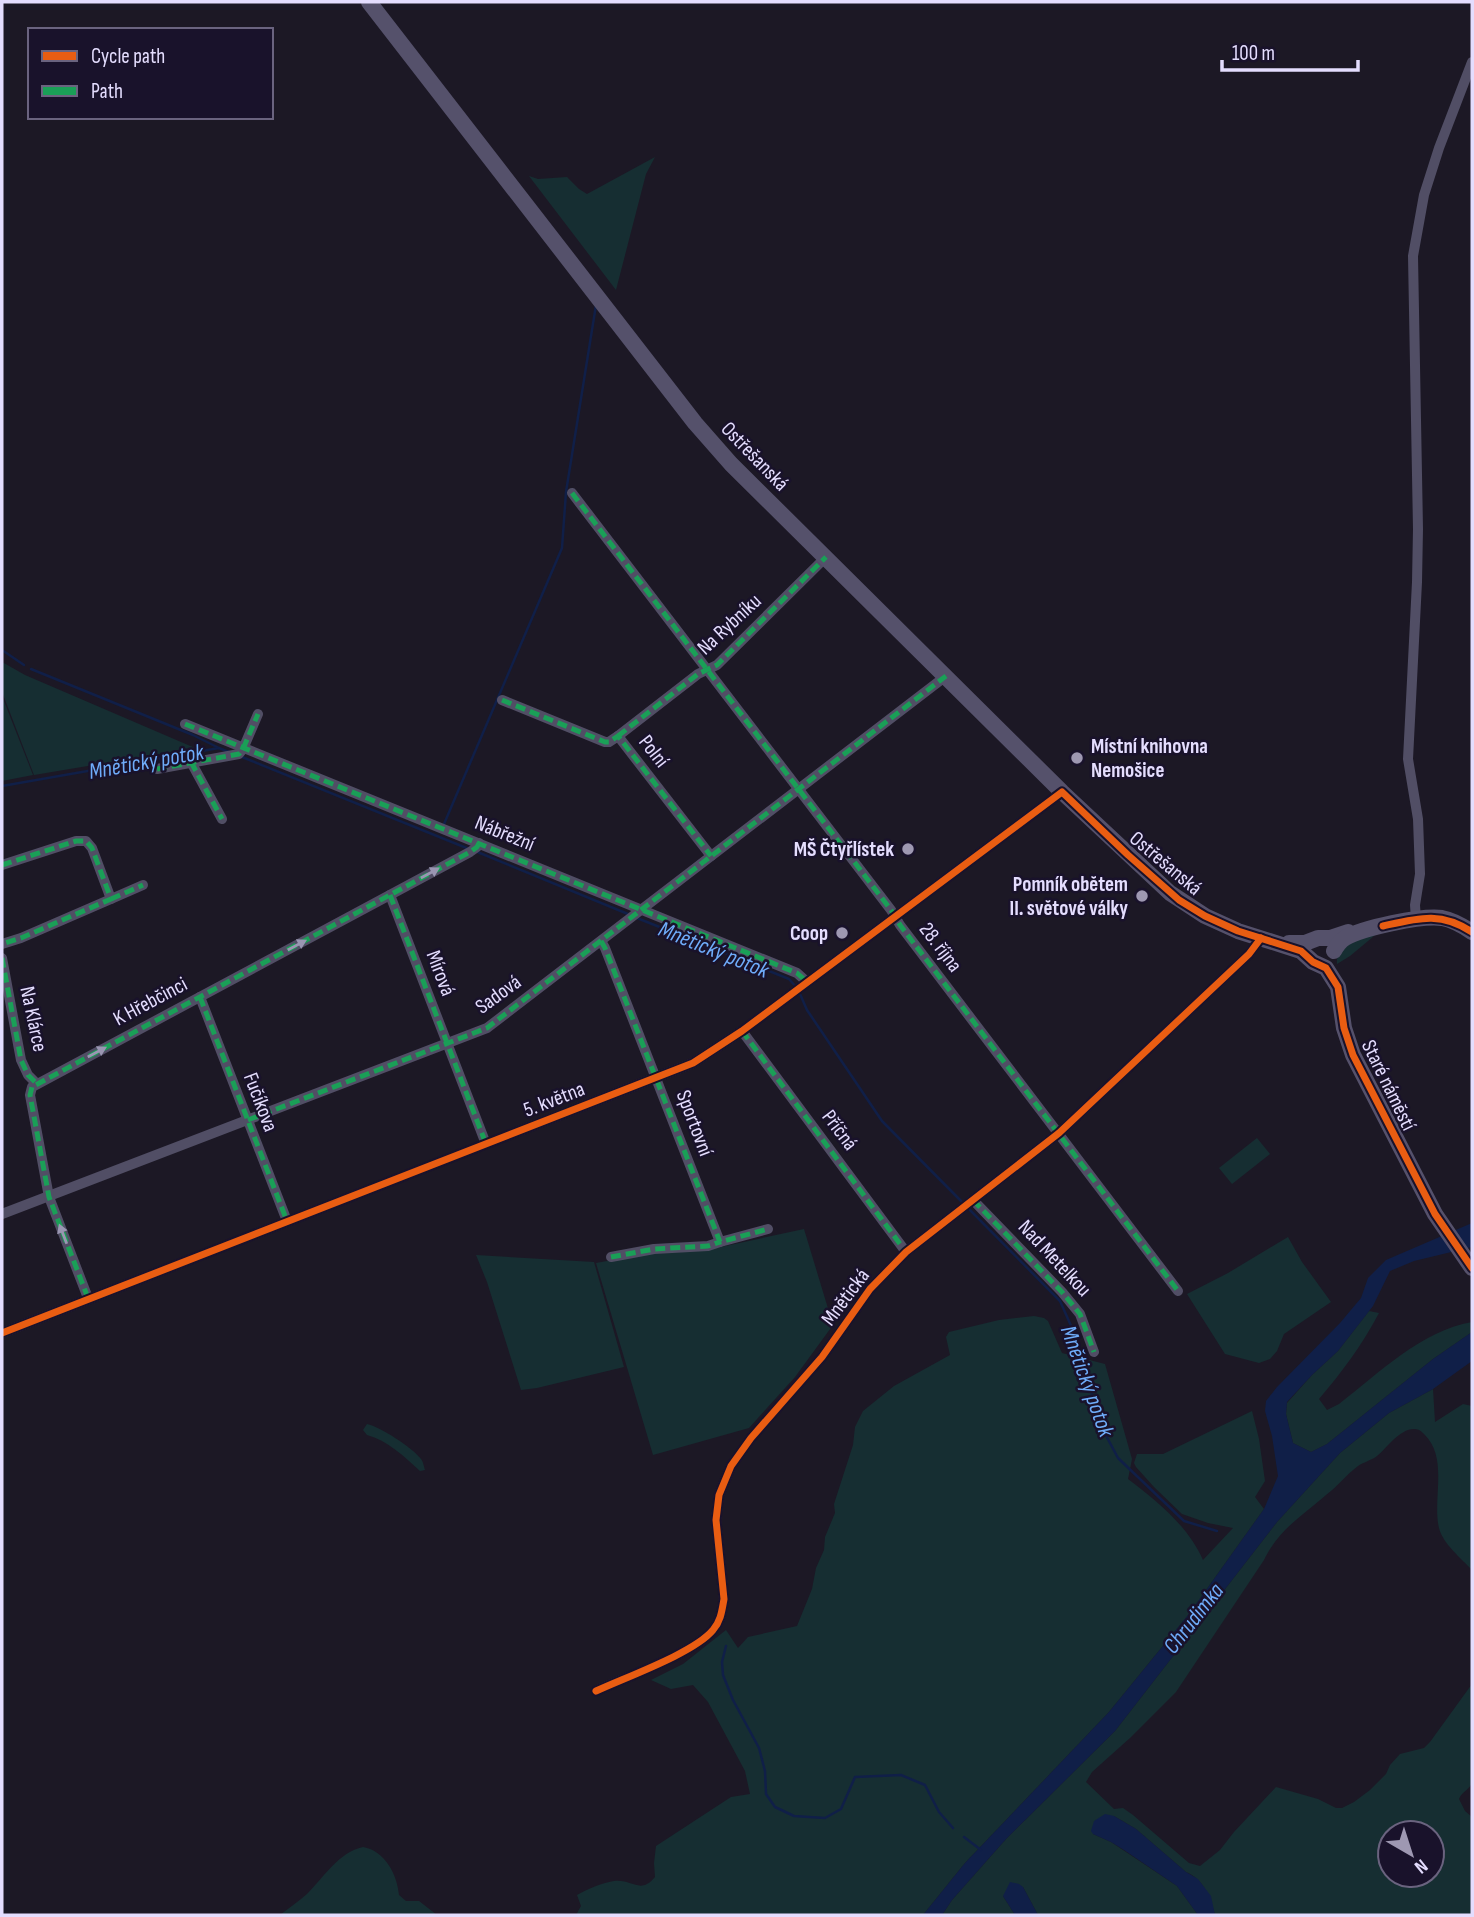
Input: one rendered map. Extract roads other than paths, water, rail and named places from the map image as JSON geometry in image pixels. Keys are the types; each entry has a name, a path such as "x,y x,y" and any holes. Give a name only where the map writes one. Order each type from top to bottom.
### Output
{"street":[{"name":"Ostřešanská","path":"369,2 719,451 1135,862 1179,900 1221,924 1266,940"},
{"path":"1416,919 1415,905 1420,874 1418,819 1408,759 1418,582 1413,256 1428,183 1472,62"},
{"name":"28. října","path":"572,493 1178,1291"},
{"name":"Na Rybníku","path":"618,736 698,674 717,665 826,557"},
{"name":"Sadová","path":"2,1214 487,1028 946,676"},
{"name":"Polní","path":"502,700 605,742 618,736 711,856"},
{"path":"157,769 239,754 258,714"},
{"name":"Nábřežní","path":"185,724 442,829 475,847 636,914 797,973 806,983"},
{"path":"191,762 222,819"},
{"name":"5. května","path":"2,1333 693,1063 742,1031 1062,792"},
{"path":"2,865 83,840 92,848 111,899"},
{"name":"K Hřebčinci","path":"37,1084 475,847"},
{"path":"2,944 143,885"},
{"name":"Mírová","path":"390,895 486,1144"},
{"path":"1266,940 1302,944 1416,919 1443,918 1472,932"},
{"path":"1318,939 1307,949 1314,962 1329,961 1336,946 1343,939 1365,930"},
{"path":"1318,939 1331,942 1334,952"},
{"name":"Sportovní","path":"601,940 720,1242"},
{"name":"Staré náměstí","path":"1266,940 1296,948 1331,974 1338,987 1341,1002"},
{"name":"Mnětická","path":"596,1691 689,1649 713,1630 720,1618 724,1599 716,1536 717,1507 724,1480 751,1438 822,1357 870,1289 906,1252 1059,1133 1266,940"},
{"name":"Staré náměstí","path":"1334,952 1334,962 1340,978 1344,1028 1353,1055 1439,1220 1468,1263"},
{"name":"Na Klárce","path":"2,958 22,1060 28,1075 37,1084"},
{"name":"Fučíkova","path":"200,997 287,1221"},
{"name":"Příčná","path":"742,1031 906,1252"},
{"path":"37,1084 31,1089 30,1095 49,1197 88,1298"},
{"name":"Nad Metelkou","path":"973,1200 1080,1314 1094,1352"},
{"path":"611,1257 654,1249 708,1246 768,1229"}],"water":[{"name":"Chrudimka","path":"1472,1223 1472,1247 1414,1261 1390,1271 1373,1306 1338,1351 1287,1402 1286,1414 1293,1443 1311,1452 1327,1444 1433,1359 1472,1332 1472,1361 1433,1389 1389,1413 1340,1453 1277,1522 1115,1731 1006,1839 942,1915 923,1915 965,1863 1109,1712 1189,1614 1264,1509 1278,1476 1265,1411 1266,1401 1277,1387 1340,1323 1361,1298 1368,1278 1386,1260"},
{"path":"1105,1814 1114,1816 1136,1829 1198,1879 1211,1896 1215,1915 1198,1915 1177,1886 1124,1850 1093,1834 1091,1831 1094,1821"},
{"path":"1010,1882 1023,1887 1038,1915 1015,1915 1003,1896"}],"waterway":[{"path":"444,824 562,548 566,492 596,305"},
{"path":"2,650 24,665"},
{"path":"31,669 219,748"},
{"name":"Mnětický potok","path":"2,786 219,748 229,752"},
{"name":"Mnětický potok","path":"242,757 469,849"},
{"name":"Mnětický potok","path":"475,851 628,914"},
{"name":"Mnětický potok","path":"637,918 789,979 797,988"},
{"name":"Mnětický potok","path":"800,994 807,1010 882,1121 963,1203"},
{"name":"Mnětický potok","path":"967,1207 1060,1301 1072,1328 1102,1428 1118,1458 1184,1521 1217,1531"},
{"path":"726,1646 722,1662 723,1675 759,1748 765,1771 766,1794 775,1807 794,1816 825,1818 841,1809 855,1777 901,1775 925,1785 939,1812 953,1828"},
{"path":"964,1837 981,1850"}],"place":[{"name":"Místní knihovna Nemošice","path":"1077,758"},
{"name":"MŠ Čtyřlístek","path":"908,849"},
{"name":"Pomník obětem II. světové války","path":"1142,896"},
{"name":"Coop","path":"842,933"}]}
